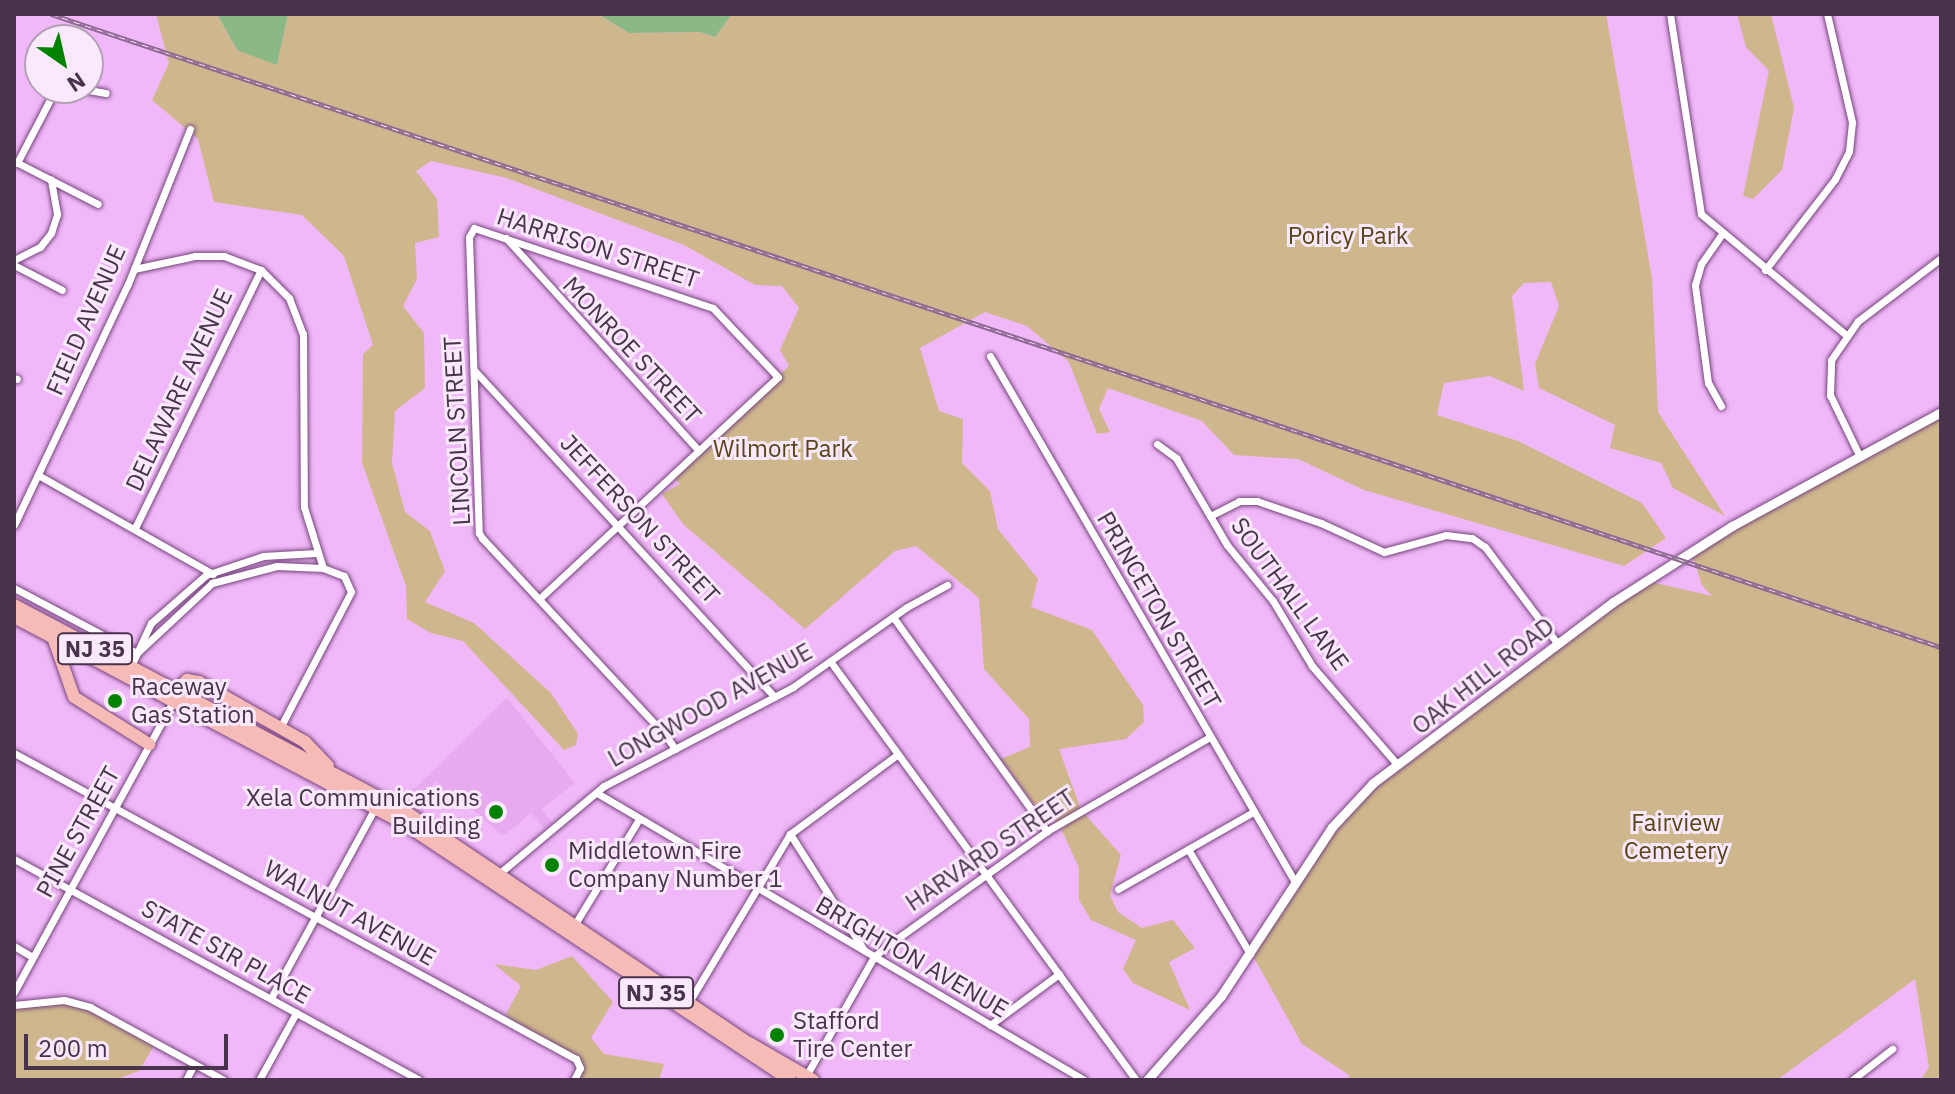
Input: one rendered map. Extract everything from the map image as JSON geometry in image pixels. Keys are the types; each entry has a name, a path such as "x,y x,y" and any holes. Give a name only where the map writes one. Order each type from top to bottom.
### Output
{"highway":[{"name":"NJ 35","path":"14,605 131,666 174,697 453,853 790,1080"},
{"name":"NJ 35","path":"14,617 54,640 329,769 501,872 689,1002 809,1078"},
{"path":"54,640 78,702 149,744"},
{"path":"174,697 193,679 314,748 329,769"}],"street":[{"path":"1670,14 1697,201 1705,220 1845,334"},
{"path":"1765,270 1835,179 1849,151 1850,112 1827,14"},
{"path":"47,104 15,162 98,204"},
{"name":"FIELD AVENUE","path":"14,525 134,269 190,129"},
{"path":"51,180 57,214 51,233 40,247 14,262 62,290"},
{"name":"HARRISON STREET","path":"471,229 713,308 778,377 699,451"},
{"name":"LINCOLN STREET","path":"471,229 479,533 675,749"},
{"path":"1721,235 1701,264 1695,285 1708,383 1721,406"},
{"name":"MONROE STREET","path":"506,238 699,451"},
{"path":"134,269 211,255 261,270 289,298 303,334 303,494 316,553 323,568"},
{"path":"1860,457 1836,412 1828,381 1831,360 1845,334 1941,258"},
{"name":"DELAWARE AVENUE","path":"135,528 261,270"},
{"name":"PRINCETON STREET","path":"990,356 1295,882"},
{"name":"JEFFERSON STREET","path":"474,370 775,697"},
{"name":"OAK HILL ROAD","path":"1147,1080 1206,1016 1344,811 1397,764 1557,643 1732,526 1941,412"},
{"name":"SOUTHALL LANE","path":"1157,444 1176,458 1210,516 1312,666 1397,764"},
{"path":"539,599 699,451"},
{"path":"38,475 212,573 217,582"},
{"path":"1210,516 1239,501 1257,501 1321,523 1384,552 1446,535 1465,536 1485,547 1557,643"},
{"path":"131,666 139,640 161,611 212,573 263,556 316,553"},
{"path":"137,653 148,647 185,603 217,582 277,566 323,568 344,576 351,592 280,728"},
{"name":"LONGWOOD AVENUE","path":"501,872 597,793 775,697 893,617 947,585"},
{"path":"14,588 137,653"},
{"path":"893,617 1047,831"},
{"path":"830,661 1136,1080"},
{"name":"PINE STREET","path":"14,992 174,697"},
{"name":"HARVARD STREET","path":"809,1078 874,957 1047,831 1210,737"},
{"name":"WALNUT AVENUE","path":"14,753 316,917 580,1066 574,1080"},
{"path":"689,1002 790,834 898,754"},
{"name":"BRIGHTON AVENUE","path":"597,793 1084,1080"},
{"path":"271,998 375,808"},
{"path":"1118,889 1253,812"},
{"path":"575,924 639,819"},
{"path":"790,834 865,951"},
{"path":"1188,849 1250,954"},
{"name":"STATE SIR PLACE","path":"14,859 419,1080"},
{"path":"14,946 32,957"},
{"path":"990,1025 1059,974"},
{"path":"14,1005 47,999 78,1003 224,1080"},
{"path":"259,1080 296,1013"},
{"path":"1852,1080 1892,1049"},
{"path":"186,1080 194,1064"}],"shaded area":[{"path":"217,14 288,14 277,65 237,50"},
{"path":"598,14 732,14 715,37 700,32 629,33"},
{"path":"507,698 575,783 542,809 552,823 544,828 531,813 503,836 469,806 443,792 436,781 423,795 424,814 415,810 415,795 401,801 399,795 417,786"}],"green space":[{"path":"156,14 217,14 237,50 277,64 288,14 598,14 629,33 700,32 715,37 732,14 1606,14 1652,278 1658,412 1725,516 1673,488 1661,463 1610,448 1615,425 1539,388 1535,364 1559,306 1551,282 1524,283 1512,296 1524,391 1490,376 1444,383 1437,415 1518,441 1642,503 1666,538 1624,566 1364,490 1298,459 1234,455 1202,421 1108,388 1099,409 1110,432 1097,434 1069,362 1027,326 985,312 920,348 939,411 963,419 962,463 990,491 998,529 1038,579 1031,607 1092,630 1143,705 1144,722 1126,739 1059,749 1081,810 1121,855 1110,895 1118,912 1142,928 1173,920 1195,948 1169,962 1190,1010 1133,983 1123,969 1136,940 1091,920 1079,900 1079,868 1059,824 1033,803 1001,759 1030,747 1029,719 984,669 979,598 916,546 895,551 805,629 683,524 662,494 680,484 672,476 789,366 780,350 799,308 782,286 755,285 684,245 507,178 431,161 416,171 437,199 439,237 415,243 417,279 403,306 424,333 425,388 395,411 392,463 405,512 430,531 445,571 425,602 474,623 551,693 578,734 576,745 564,750 463,641 431,633 407,619 406,586 362,463 363,354 373,345 344,256 302,215 214,202 198,139 152,100 169,63"},
{"path":"1737,14 1771,14 1794,108 1782,170 1753,199 1743,196 1769,71 1746,47"},
{"name":"Fairview Cemetery","path":"1941,415 1941,1080 1921,1080 1929,1067 1915,979 1777,1080 1348,1080 1349,1075 1302,1044 1251,952 1342,814 1647,581 1712,596 1702,585 1691,552"},
{"path":"572,956 613,1002 591,1038 604,1054 664,1064 659,1080 575,1080 580,1070 564,1054 515,1026 506,1014 521,986 494,964 536,970"},
{"path":"72,1003 155,1044 139,1071 115,1080 14,1080 14,1005"}],"railway":[{"path":"51,14 1941,647"}],"place":[{"name":"Raceway Gas Station","path":"115,701"},
{"name":"Xela Communications Building","path":"496,812"},
{"name":"Middletown Fire Company Number 1","path":"552,865"},
{"name":"Stafford Tire Center","path":"777,1035"}],"park label":[{"name":"Poricy Park","path":"1348,236"},
{"name":"Wilmort Park","path":"783,449"}]}
